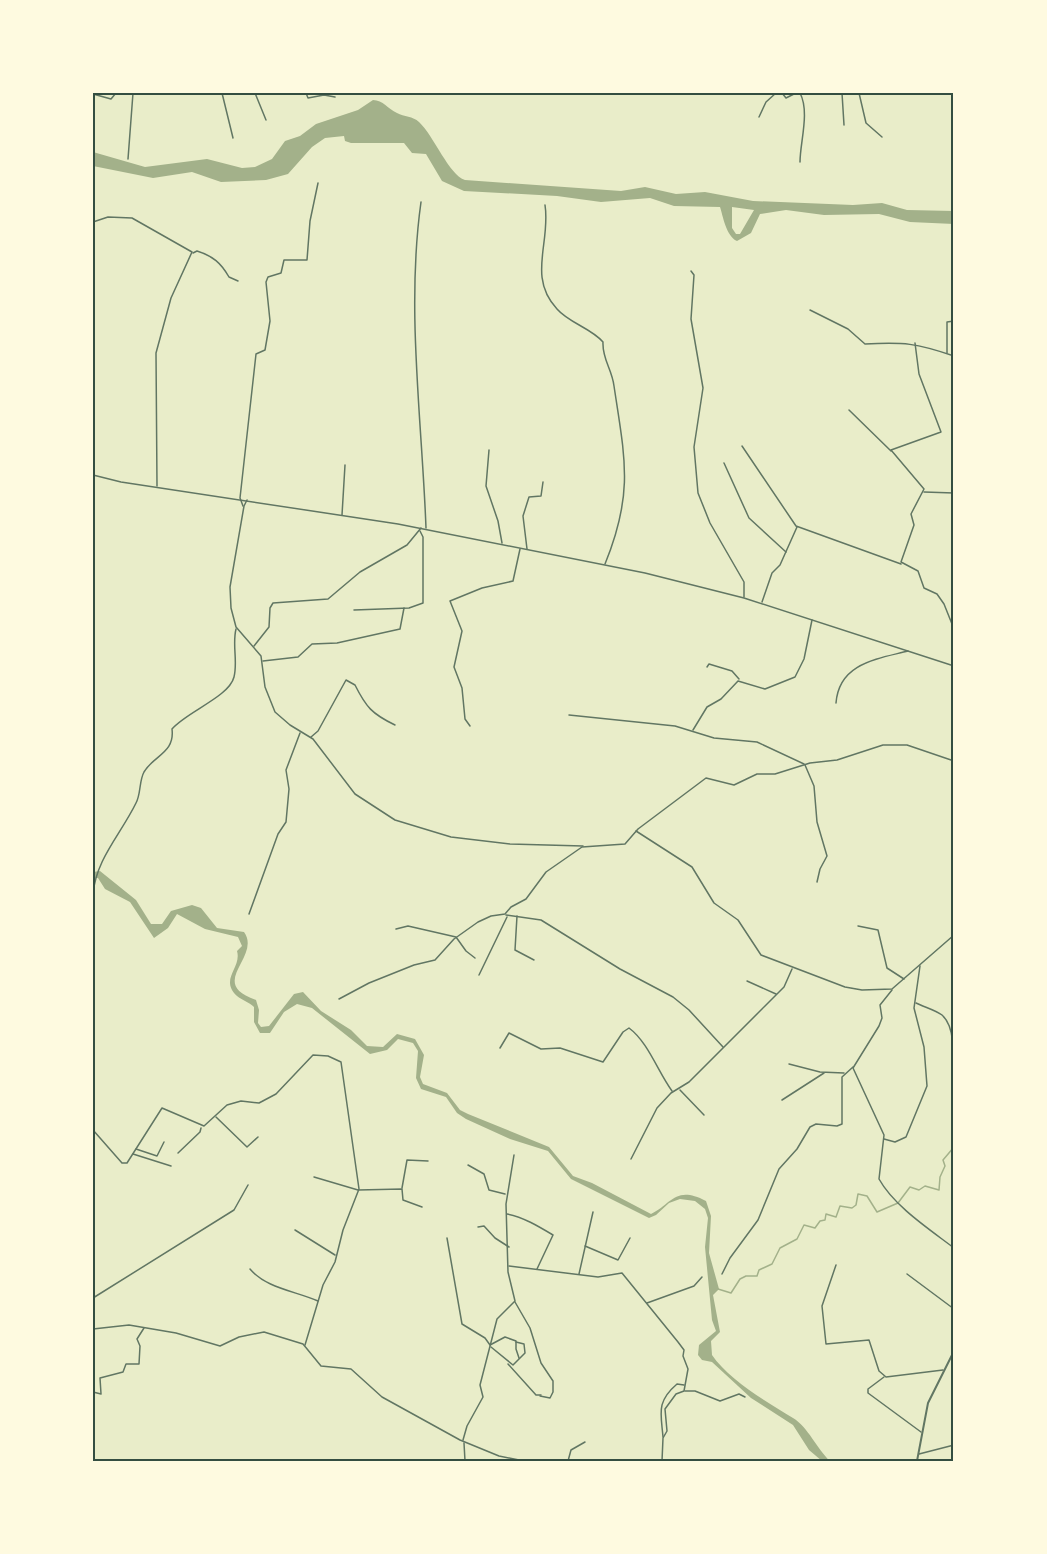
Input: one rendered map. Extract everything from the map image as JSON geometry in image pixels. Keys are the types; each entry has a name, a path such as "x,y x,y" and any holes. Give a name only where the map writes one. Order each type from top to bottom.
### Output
{"street":[{"path":"93,94 111,99 116,93"},
{"path":"128,159 133,93"},
{"path":"222,93 233,138"},
{"path":"255,93 266,120"},
{"path":"306,93 308,98 324,95 335,97"},
{"path":"759,117 766,102 776,93"},
{"path":"782,93 786,98 796,93"},
{"path":"800,93 804,129 800,162"},
{"path":"842,93 844,125"},
{"path":"859,93 866,123 882,137"},
{"path":"244,506 240,498 256,354 265,350 270,321 266,282 268,277 281,273 284,260 307,260 310,221 318,183"},
{"path":"421,202 417,242 418,384 427,530"},
{"path":"544,205 540,251 542,285 557,311 603,342 603,355 614,382 623,436 625,499 605,565"},
{"path":"93,222 108,218 132,218 190,249 192,253"},
{"path":"157,487 156,353 171,298 192,253 196,251 210,256 225,266 229,277 238,281"},
{"path":"691,271 694,276 691,320 703,388 694,447 698,493 710,523 744,582 744,598"},
{"path":"810,310 848,329 865,344 881,341 915,343 954,356"},
{"path":"946,354 947,322 954,321"},
{"path":"891,451 894,447 941,432 919,374 915,343"},
{"path":"849,410 891,451 922,486 923,492 911,514 914,525 902,564"},
{"path":"742,446 797,527 918,571 924,588 940,598 954,629"},
{"path":"489,450 486,486 498,519 502,544"},
{"path":"724,463 748,516 764,535 786,552"},
{"path":"342,515 345,465"},
{"path":"93,475 121,482 342,515 605,565 762,603 954,666"},
{"path":"527,549 524,508 528,497 541,496 543,482"},
{"path":"923,492 954,494"},
{"path":"93,894 99,867 137,802 144,772 167,751 173,737 172,729 179,720 209,702 231,684 234,677 233,648 236,627 231,608 230,587 244,506 248,500"},
{"path":"762,603 772,573 786,552 797,527"},
{"path":"354,610 404,608 420,605 424,601 421,529"},
{"path":"253,647 269,627 270,608 273,603 328,599 360,572 407,545 421,529"},
{"path":"470,726 465,719 463,690 454,667 462,631 450,601 454,597 482,588 513,581 520,548"},
{"path":"263,661 298,657 312,644 337,642 400,629 404,608"},
{"path":"707,667 710,664 732,671 739,680 765,688 795,677 804,659 813,619"},
{"path":"236,627 263,661 265,687 275,712 310,737 355,794 395,820 463,839 510,844 622,845 636,831 706,778 734,785 757,774 775,774 805,765 843,759 883,745 907,745 954,761"},
{"path":"836,703 837,693 849,672 873,659 909,651"},
{"path":"310,737 318,731 346,680 355,685 364,703 378,718 394,725"},
{"path":"693,731 707,707 721,699 739,680"},
{"path":"569,715 612,721 645,721 716,738 757,742 805,765 814,786 817,822 827,855 820,868 817,882"},
{"path":"249,914 278,832 286,822 289,789 286,770 300,732"},
{"path":"636,831 692,867 714,903 738,920 761,955 851,988 892,989"},
{"path":"479,975 500,936 506,915 511,907 528,897 546,872 584,846"},
{"path":"516,916 519,921 514,950 534,960"},
{"path":"339,999 369,983 436,959 456,937 488,917 516,916 544,922 616,967 673,997 689,1010 723,1047"},
{"path":"396,929 408,926 456,937 466,951 475,958"},
{"path":"858,926 878,930 887,969 904,979"},
{"path":"789,1064 824,1073 844,1073 854,1067 879,1026 882,1019 880,1005 892,989 954,935"},
{"path":"884,1139 895,1142 906,1137 926,1089 925,1058 915,1003 920,965"},
{"path":"631,1159 656,1110 786,985 793,968"},
{"path":"747,981 776,994"},
{"path":"915,1003 939,1014 946,1021 952,1050 952,1085"},
{"path":"500,1048 509,1033 541,1049 560,1048 603,1062 623,1032 629,1028 649,1052 654,1064 673,1092"},
{"path":"200,1127 216,1117 227,1105 241,1101 259,1103 276,1094 314,1055 338,1060 344,1067 358,1190 305,1345"},
{"path":"854,1067 884,1139 879,1179 891,1196 915,1219 954,1248"},
{"path":"782,1100 824,1073"},
{"path":"722,1274 728,1261 758,1220 773,1190 779,1169 795,1152 810,1127 817,1124 837,1126 842,1124 842,1077 844,1073"},
{"path":"680,1089 705,1115"},
{"path":"93,1130 122,1163 127,1163 162,1108 200,1127"},
{"path":"216,1117 247,1147 258,1137"},
{"path":"178,1153 200,1132 200,1127"},
{"path":"135,1149 157,1156 164,1142"},
{"path":"133,1153 171,1166"},
{"path":"447,1238 462,1324 485,1338 536,1395 550,1398 554,1392 552,1381 541,1363 530,1328 515,1301 509,1266 506,1194 514,1155"},
{"path":"422,1207 403,1200 402,1189 407,1160 428,1161"},
{"path":"468,1165 484,1174 489,1190 506,1194"},
{"path":"314,1177 358,1190 402,1189"},
{"path":"93,1298 234,1210 248,1185"},
{"path":"579,1275 593,1212"},
{"path":"506,1214 524,1218 529,1225 553,1235 536,1270"},
{"path":"478,1227 484,1226 495,1238 509,1247"},
{"path":"295,1230 336,1256"},
{"path":"584,1246 618,1261 630,1238"},
{"path":"509,1266 598,1277 622,1273 684,1350 688,1369 684,1391"},
{"path":"836,1266 822,1306 825,1341 829,1346 870,1341 877,1365 885,1377"},
{"path":"250,1269 269,1284 291,1290 319,1302"},
{"path":"907,1274 954,1309"},
{"path":"646,1303 694,1286 702,1277"},
{"path":"465,1461 464,1441 467,1426 483,1397 480,1385 499,1316 515,1301"},
{"path":"512,1305 517,1306"},
{"path":"93,1329 129,1325 176,1333 216,1346 259,1332 284,1336 305,1345 321,1366 329,1369 351,1369 382,1397 464,1441 499,1456 524,1461"},
{"path":"93,1392 100,1395 100,1378 123,1372 126,1364 139,1365 140,1346 137,1340 144,1328"},
{"path":"490,1346 505,1337 525,1346 525,1353 513,1365 506,1362"},
{"path":"516,1342 519,1358"},
{"path":"917,1461 928,1403 954,1351 954,1342"},
{"path":"921,1432 868,1392 885,1377 944,1370"},
{"path":"662,1461 663,1438 659,1412 671,1389 677,1384 684,1385"},
{"path":"663,1438 667,1431 666,1408 676,1394 695,1391 720,1401 739,1394 745,1396"},
{"path":"568,1461 571,1450 585,1442"},
{"path":"918,1454 954,1445"}],"shaded area":[{"path":"373,100 377,100 397,113 417,120 425,128 453,171 465,180 621,191 645,187 676,194 705,192 753,201 853,205 882,203 907,210 954,211 954,224 910,222 879,214 824,215 786,210 760,214 751,233 737,241 730,235 720,207 674,206 650,198 601,202 557,196 464,191 442,181 426,154 412,153 404,143 351,143 345,141 344,136 325,138 312,147 288,174 266,180 221,182 192,172 153,178 93,166 93,152 145,167 207,159 242,168 255,167 272,159 285,141 300,136 316,124 358,110","holes":["732,207 754,210 740,234 736,234 732,228"]},
{"path":"100,871 136,900 151,924 162,924 171,911 192,905 201,908 217,928 244,932 248,941 235,978 236,986 242,993 256,1000 259,1010 258,1023 261,1027 269,1026 294,994 303,992 321,1011 351,1030 367,1046 383,1047 397,1034 415,1039 424,1055 420,1077 423,1084 447,1093 460,1110 468,1114 549,1147 573,1176 592,1183 651,1214 681,1195 706,1201 711,1216 709,1253 719,1289 713,1295 720,1332 711,1341 712,1355 738,1382 798,1422 830,1461 822,1461 809,1450 793,1425 751,1398 712,1362 702,1360 698,1355 699,1345 716,1331 712,1320 705,1247 708,1218 705,1209 695,1201 680,1199 669,1203 649,1218 571,1179 548,1151 510,1139 466,1119 457,1113 446,1097 421,1089 416,1078 418,1051 413,1043 398,1039 387,1050 370,1054 312,1008 297,1004 284,1012 270,1033 260,1033 254,1022 254,1007 237,996 230,984 237,963 237,951 242,946 238,937 205,929 177,914 168,928 154,938 130,902 105,889 98,878 93,878 93,872"}],"waterway":[{"path":"718,1289 731,1293 740,1279 746,1276 757,1276 759,1270 772,1264 780,1248 797,1239 804,1225 815,1228 820,1221 825,1220 826,1214 836,1217 840,1206 852,1208 856,1205 858,1194 867,1196 877,1212 898,1203 910,1187 919,1190 925,1186 939,1190 940,1177 945,1166 943,1160 954,1147"}]}
